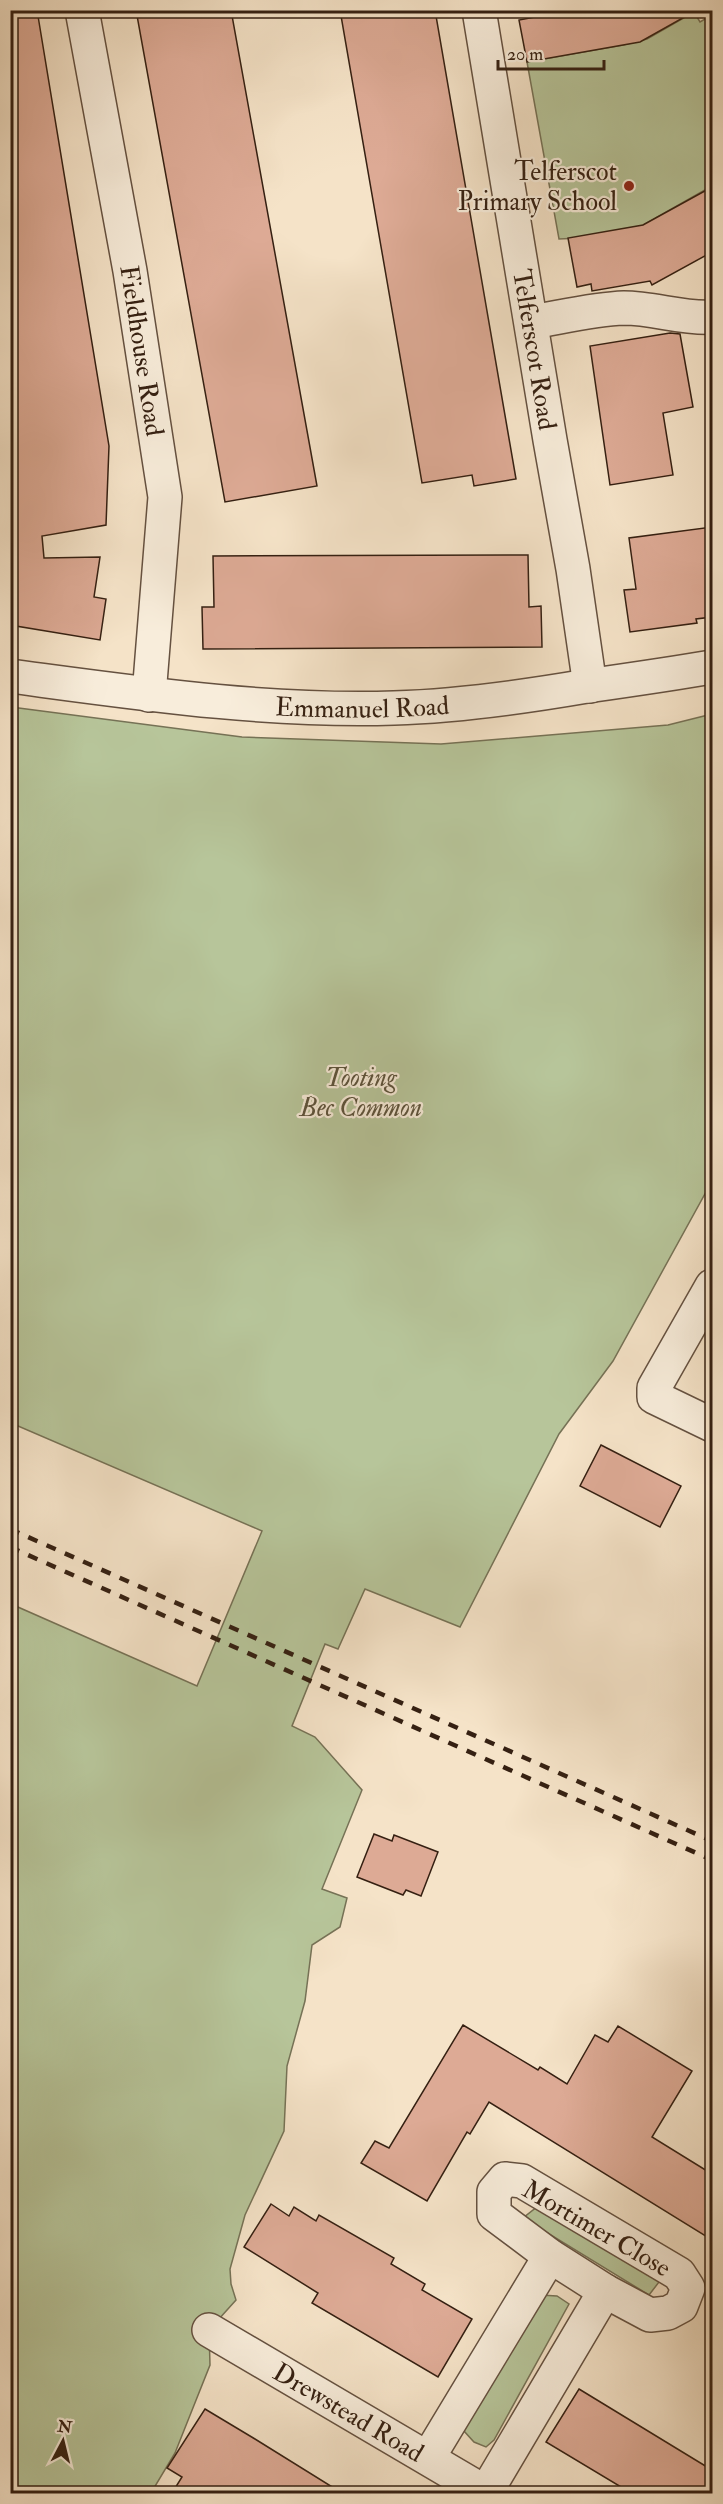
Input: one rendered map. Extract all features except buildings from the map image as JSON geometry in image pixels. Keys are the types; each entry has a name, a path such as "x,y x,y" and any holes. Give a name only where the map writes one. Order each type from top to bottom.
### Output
{"street":[{"name":"Fieldhouse Road","path":"82,10 130,271 165,497 149,695"},
{"name":"Telferscot Road","path":"479,10 573,569 590,686"},
{"path":"532,322 621,308 701,318 712,317"},
{"name":"Emmanuel Road","path":"10,676 149,695 273,707 393,708 455,705 712,667"},
{"path":"712,1286 654,1388 654,1397 712,1425"},
{"name":"Mortimer Close","path":"505,2179 522,2181 669,2268 679,2274 688,2288 681,2306 668,2313 650,2316 605,2291 550,2256 494,2214 494,2192 505,2179"},
{"name":"Mortimer Close","path":"428,2457 550,2256"},
{"name":"Mortimer Close","path":"487,2493 605,2291"},
{"name":"Drewstead Road","path":"209,2330 487,2493"}],"green space":[{"name":"Telferscot Primary School","path":"694,12 700,22 712,15 712,139 710,141 712,145 712,186 624,236 559,239 527,62 647,39"},
{"name":"Tooting Bec Common","path":"11,707 242,737 441,744 668,725 712,714 712,1181 613,1361 559,1434 460,1627 365,1589 338,1649 325,1644 292,1726 315,1737 362,1790 322,1889 347,1898 340,1927 312,1945 305,2001 287,2066 284,2131 245,2215 230,2269 231,2284 236,2300 209,2330 210,2365 175,2453 151,2493 11,2493 11,1604 197,1686 262,1531 11,1423"},
{"path":"542,2203 659,2282 649,2295 523,2218"},
{"path":"540,2295 557,2296 569,2304 494,2440 486,2447 474,2442 464,2431 480,2391"}],"railway":[{"path":"10,1529 712,1841"},
{"path":"10,1547 712,1860"}],"place":[{"name":"Telferscot Primary School","path":"629,186"}]}
